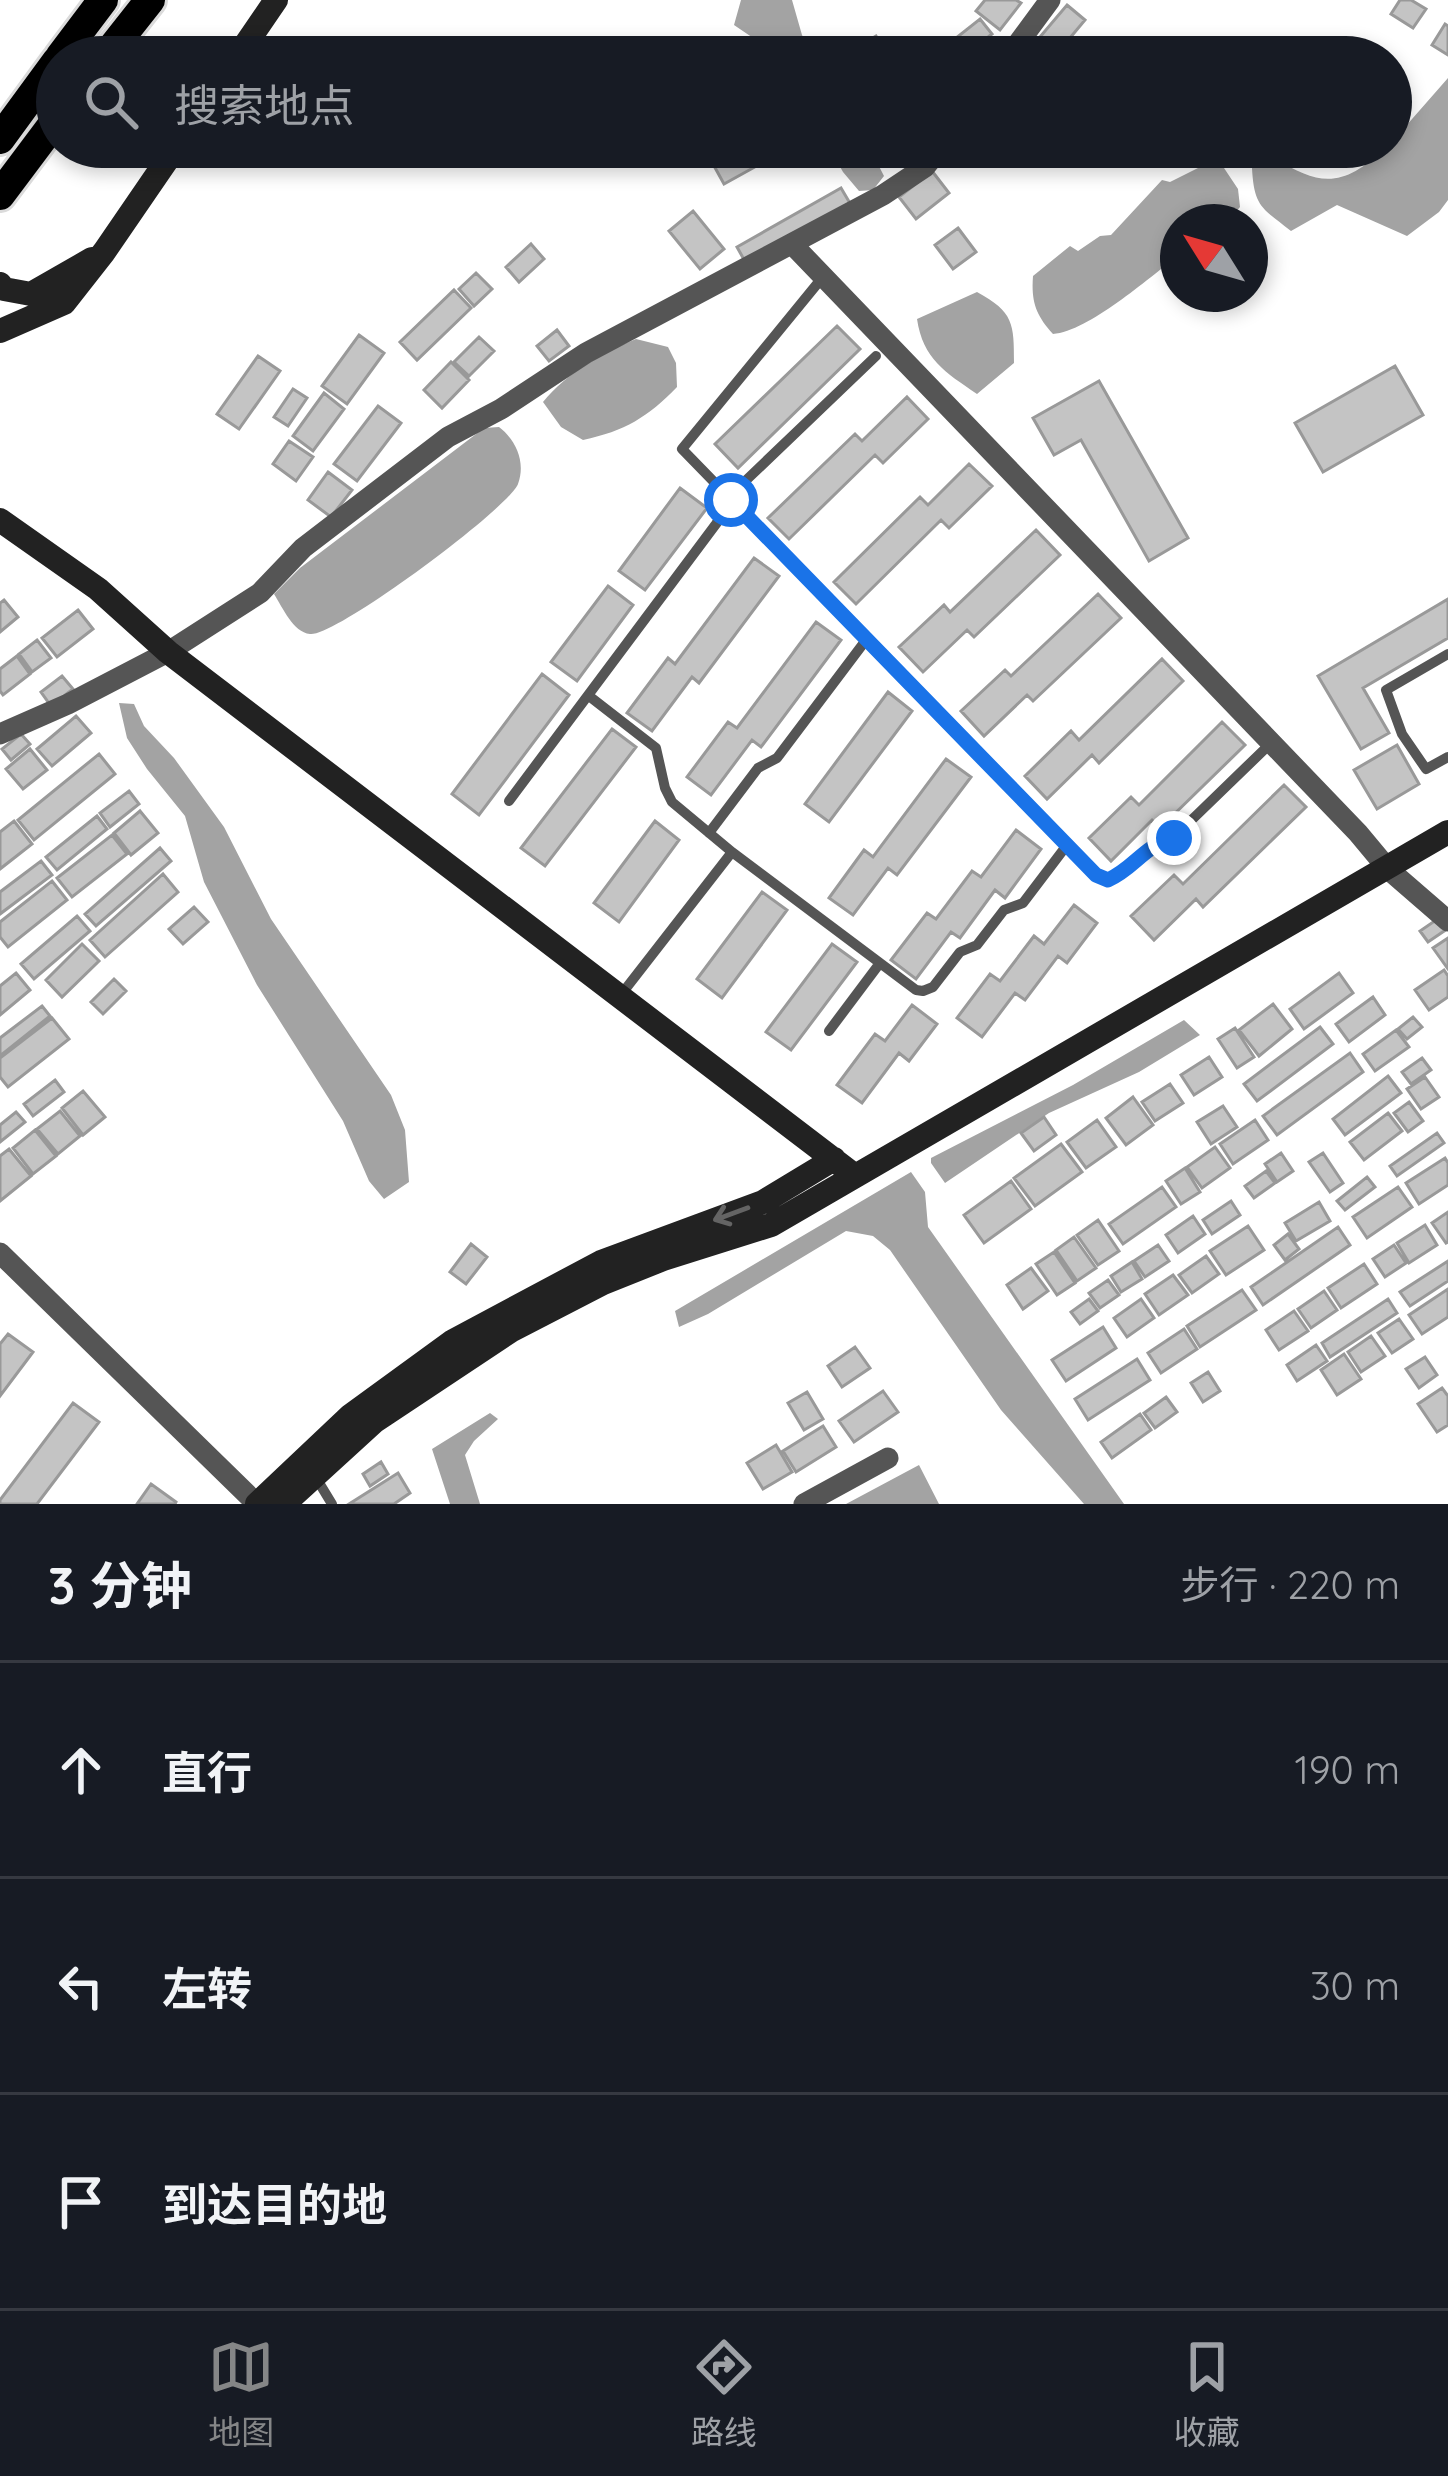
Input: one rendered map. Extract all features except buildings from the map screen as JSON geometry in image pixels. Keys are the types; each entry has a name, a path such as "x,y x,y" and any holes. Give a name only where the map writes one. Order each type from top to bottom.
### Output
{"main road":[{"path":"76,36 104,0"},
{"path":"122,36 150,0"},
{"path":"0,139 36,89"},
{"path":"0,195 36,147"}],"street":[{"path":"251,36 276,0"},
{"path":"1023,36 1050,0"},
{"path":"0,332 64,303 162,168"},
{"path":"0,734 168,652 260,593 303,548 448,437 501,409 586,353 883,195 922,168"},
{"path":"792,244 1388,869 1448,921"},
{"path":"0,284 31,294 104,252"},
{"path":"0,520 98,589 168,652 844,1167"},
{"path":"0,1253 256,1504 350,1416 453,1341 601,1262 844,1167 1448,832"},
{"path":"284,1504 375,1421 512,1330 644,1267 771,1225 844,1167"},
{"path":"804,1504 888,1458"}],"lane":[{"path":"822,278 682,449 866,640 1096,875 1108,880 1156,842 1174,838 1270,742"},
{"path":"509,801 740,486 876,356"},
{"path":"709,833 758,767 777,758 866,640"},
{"path":"1448,654 1386,691 1402,734 1426,770 1448,757"},
{"path":"589,696 656,748 672,802 916,990 933,987 960,952 976,945 1004,910 1023,903 1067,845"},
{"path":"620,996 732,852"},
{"path":"829,1031 880,963"},
{"path":"314,1475 332,1504"}],"shaded area":[{"path":"741,0 792,0 803,36 750,36 734,25"},
{"path":"1448,78 1448,200 1407,236 1337,205 1291,231 1268,212 1268,204 1260,204 1252,168 1292,168 1333,179 1361,168 1412,168 1412,119"},
{"path":"841,168 880,168 884,176 873,190 859,191"},
{"path":"1198,168 1224,168 1238,189 1240,204 1160,204 1160,270 1100,314 1053,334 1036,308 1033,276 1070,246 1078,251 1100,236 1111,235 1162,180 1170,182"},
{"path":"977,292 1009,320 1014,363 977,394 930,355 917,319"},
{"path":"636,339 668,347 676,363 677,387 646,415 611,432 583,440 561,427 543,402 586,365"},
{"path":"499,427 515,445 520,460 518,484 507,498 454,544 351,616 310,634 294,624 274,594 300,568 484,428"},
{"path":"119,703 134,704 144,726 174,758 224,827 271,919 391,1095 405,1130 409,1182 384,1199 369,1181 343,1121 257,985 204,882 185,816 127,738"},
{"path":"1184,1020 1200,1035 1139,1072 1049,1113 945,1183 931,1163 931,1158 1073,1085"},
{"path":"911,1172 925,1192 928,1227 1124,1504 1084,1504 1001,1410 890,1250 873,1236 846,1231 679,1327 675,1311"},
{"path":"490,1413 498,1419 465,1455 480,1504 450,1504 432,1449"},
{"path":"919,1465 939,1504 846,1504"}],"route":[{"path":"731,500 1096,875 1108,880 1156,842 1174,838"}]}
